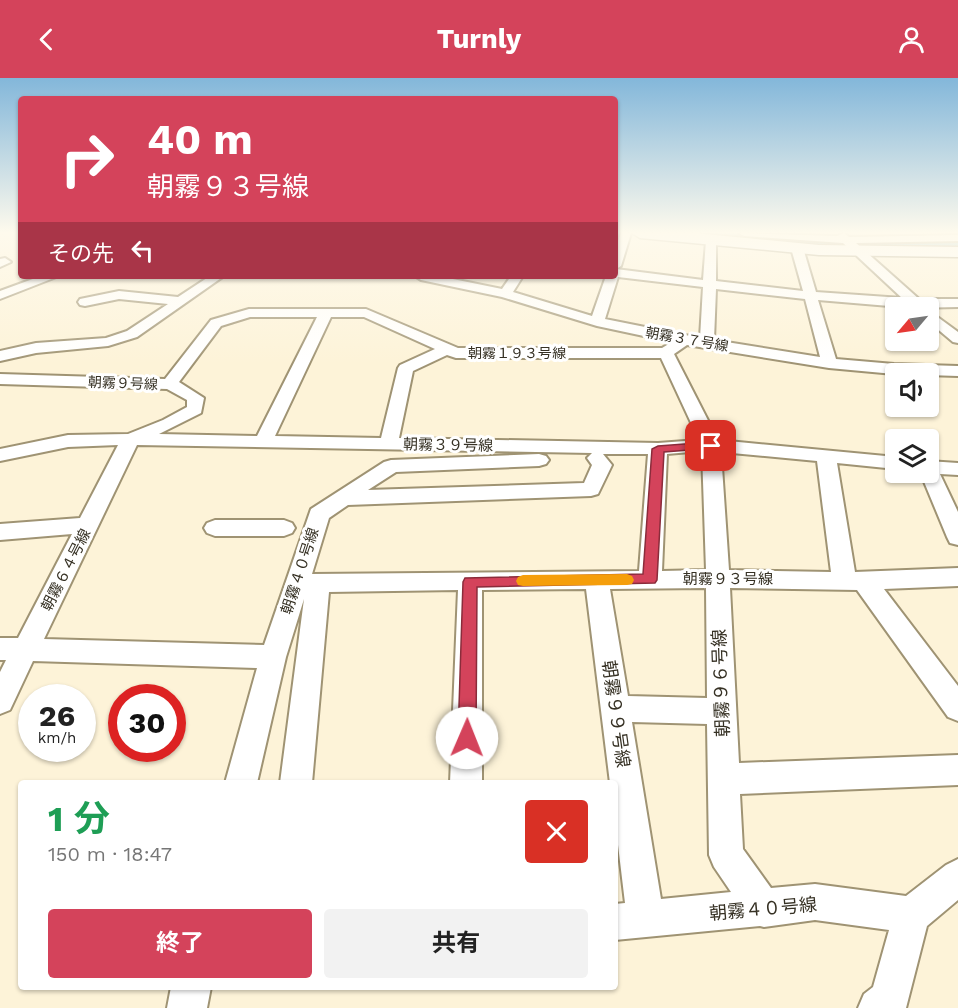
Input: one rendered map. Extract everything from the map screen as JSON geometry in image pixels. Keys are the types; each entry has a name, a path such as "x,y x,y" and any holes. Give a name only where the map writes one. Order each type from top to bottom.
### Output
{"street":[{"path":"644,276 808,296 885,302"},
{"path":"707,343 709,276"},
{"path":"803,276 829,363"},
{"path":"887,276 910,297"},
{"path":"0,295 45,279"},
{"path":"0,356 36,348 108,342 132,334 213,279"},
{"name":"朝霧３７号線","path":"435,279 505,294 597,322 684,339 829,363 894,369 958,371"},
{"path":"505,294 515,279"},
{"path":"597,322 611,279"},
{"path":"85,302 119,295 178,301"},
{"path":"939,304 958,303"},
{"name":"朝霧１９３号線","path":"170,384 216,323 249,313 366,313 456,353 666,353"},
{"path":"263,442 326,313"},
{"path":"939,323 958,339"},
{"path":"684,339 666,353 711,446"},
{"path":"0,342 36,348"},
{"path":"389,444 406,368 447,349"},
{"name":"朝霧９号線","path":"0,379 170,384 196,398 195,409 169,424 130,439"},
{"name":"朝霧３９号線","path":"0,455 68,441 130,439 389,444 599,452 711,446 885,462"},
{"name":"朝霧６４号線","path":"0,701 13,649 89,525 130,439"},
{"name":"朝霧９６号線","path":"711,446 718,579 726,855 764,909"},
{"path":"650,580 658,449"},
{"path":"346,498 591,489 602,465 599,452"},
{"name":"朝霧４０号線","path":"242,780 273,657 307,583 319,514 391,466 599,452"},
{"path":"826,456 854,581 958,708"},
{"path":"939,468 958,469"},
{"path":"935,483 958,537"},
{"path":"0,532 89,525"},
{"path":"215,528 284,528"},
{"name":"朝霧９３号線","path":"307,583 718,579 854,581 958,577"},
{"name":"朝霧９９号線","path":"597,580 615,709 630,921"},
{"path":"466,780 470,582"},
{"path":"296,780 307,583"},
{"path":"13,649 273,657"},
{"path":"615,709 722,711"},
{"path":"724,779 958,770"},
{"path":"878,1008 890,999 910,915 958,877"},
{"name":"朝霧４０号線","path":"630,921 815,902 910,915"},
{"path":"187,1008 190,990"}],"slow traffic":[{"path":"523,581 627,580"}],"route":[{"path":"467,738 470,582 650,580 658,449 711,446"}]}
